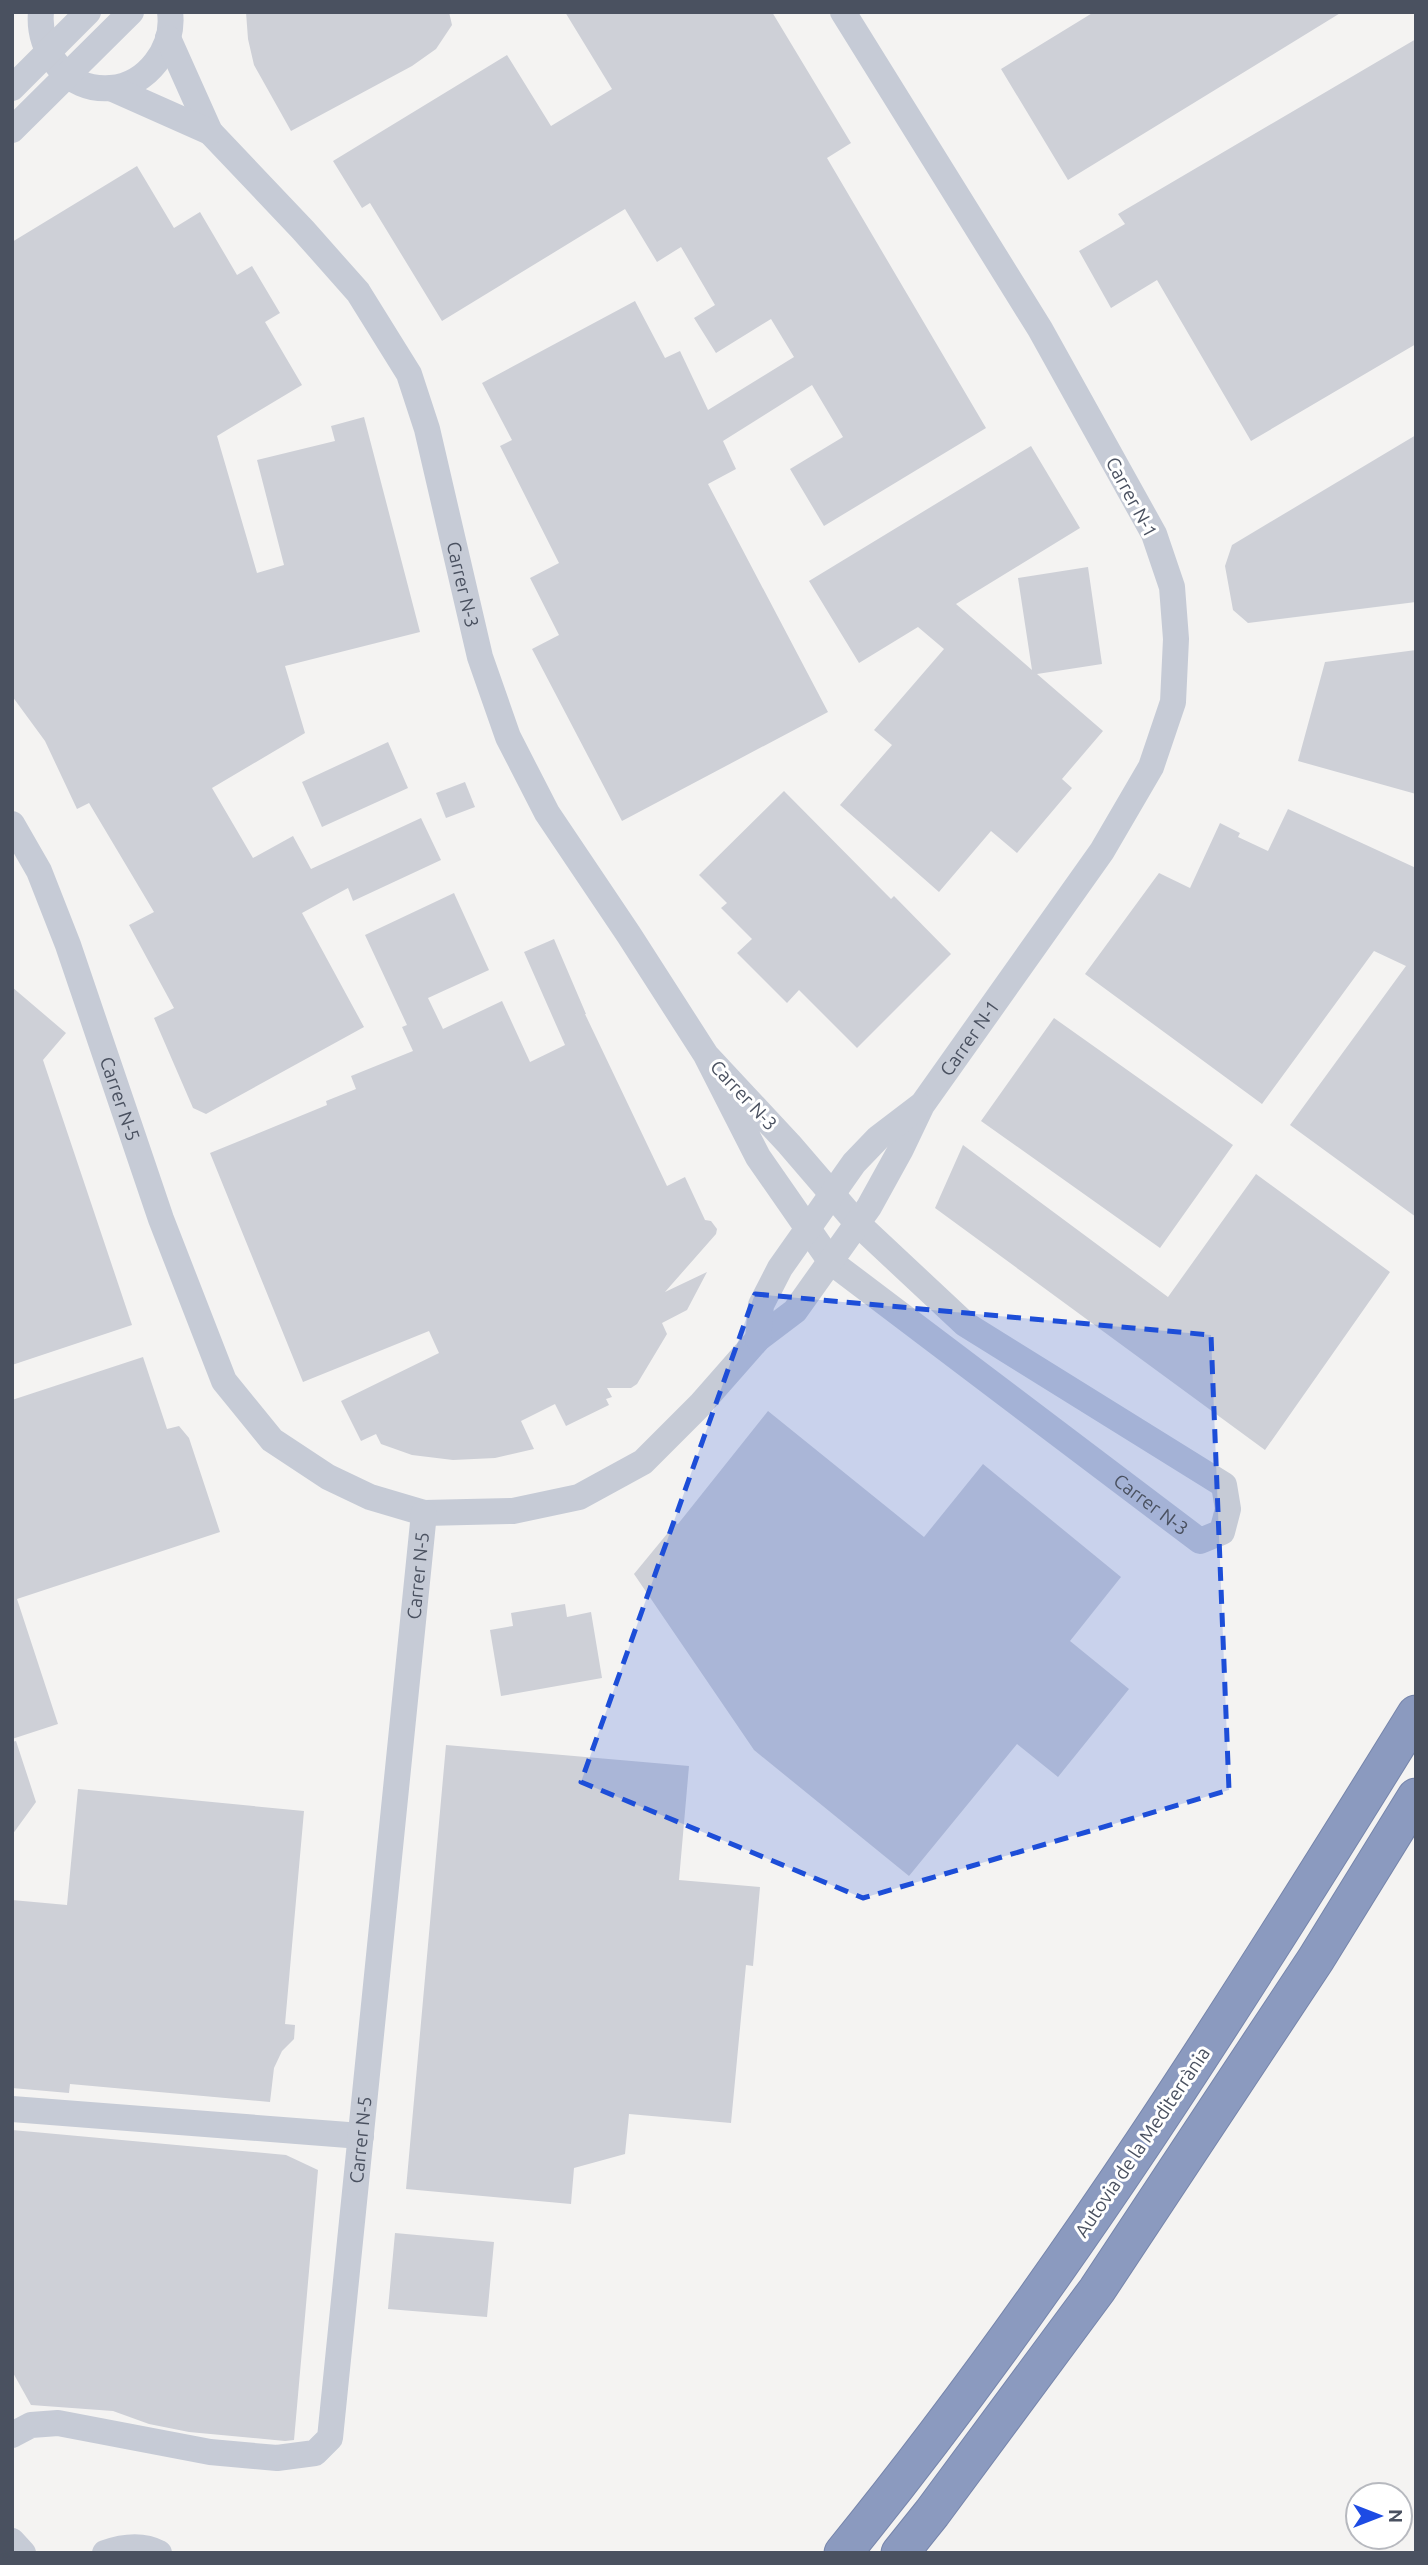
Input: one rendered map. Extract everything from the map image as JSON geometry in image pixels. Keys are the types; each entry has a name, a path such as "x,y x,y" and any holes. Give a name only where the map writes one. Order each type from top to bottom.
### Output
{"highway":[{"name":"Autovia de la Mediterrània","path":"843,2553 906,2474 1062,2264 1278,1938 1416,1714"},
{"path":"900,2553 1097,2290 1317,1959 1416,1797"}],"street":[{"path":"41,12 39,27 44,47 57,68 83,85 111,88 210,132"},
{"path":"12,88 88,12"},
{"path":"12,130 131,12"},
{"name":"Carrer N-1","path":"758,1339 795,1311 831,1262 858,1223 901,1149 922,1105 1102,851 1151,767 1173,702 1176,639 1171,587 1154,534 1040,329 843,12"},
{"path":"111,88 141,78 164,53 169,25"},
{"path":"169,25 210,132"},
{"name":"Carrer N-3","path":"210,132 358,292 409,374 427,429 480,657 508,737 547,813 706,1055 758,1157 831,1262 1200,1541 1222,1532 1228,1508 1224,1485 965,1324 858,1223 706,1055"},
{"name":"Carrer N-5","path":"12,824 39,871 68,945 161,1219 223,1381 272,1440 328,1477 370,1497 424,1513 513,1511 579,1497 643,1462 700,1405 758,1339"},
{"name":"Carrer N-1","path":"758,1339 761,1305 780,1268 854,1163 878,1138 922,1105"},
{"name":"Carrer N-5","path":"13,2431 31,2425 58,2423 210,2452 276,2458 315,2453 330,2438 424,1513"},
{"path":"12,2109 361,2136"},
{"path":"12,2541 23,2553"},
{"path":"105,2553 124,2547 154,2550 159,2553"}],"highlighted area":[{"path":"755,1294 1211,1335 1229,1790 863,1898 581,1782"}],"building":[{"path":"246,12 449,12 452,25 436,49 412,66 291,131 254,65"},
{"path":"565,12 772,12 851,143 827,158 986,428 824,526 790,469 843,437 812,385 723,441 736,469 708,484 828,712 622,821 532,649 559,635 530,578 559,563 500,446 512,440 482,383 635,301 665,358 680,351 708,410 794,357 771,319 716,353 694,318 715,305 681,247 657,262 625,209 442,321 370,203 362,208 333,161 507,55 551,126 612,89"},
{"path":"1094,12 1342,12 1068,180 1001,69"},
{"path":"1416,39 1416,344 1251,441 1157,280 1111,308 1079,251 1125,224 1118,214"},
{"path":"137,166 174,228 200,212 237,275 252,266 280,313 265,322 302,385 217,436 257,573 284,565 257,460 335,441 331,426 364,417 420,632 285,666 305,733 212,788 253,858 293,836 311,869 421,818 441,860 353,901 348,888 302,913 364,1027 206,1114 193,1108 154,1018 174,1008 129,925 154,912 89,803 77,809 45,741 12,696 12,242"},
{"path":"1416,435 1416,602 1248,623 1233,610 1225,566 1232,545"},
{"path":"1031,446 1080,528 956,604 1032,670 1018,578 1088,567 1102,664 1037,674 1103,731 1062,779 1072,788 1017,853 991,831 939,892 840,805 892,745 874,730 944,649 918,627 859,663 809,581"},
{"path":"1416,650 1416,794 1298,761 1325,662"},
{"path":"388,742 408,788 322,827 302,782"},
{"path":"465,782 475,807 446,818 436,793"},
{"path":"784,791 891,899 894,896 951,954 857,1048 799,990 787,1003 737,953 752,939 721,908 727,903 699,875"},
{"path":"1288,809 1416,868 1416,1217 1290,1125 1406,966 1374,951 1262,1104 1085,974 1159,873 1190,888 1220,823 1240,833 1238,837 1268,851"},
{"path":"454,893 489,970 428,998 443,1029 502,1001 530,1062 565,1045 524,952 554,939 585,1014 667,1186 685,1177 705,1220 711,1221 717,1229 716,1234 665,1292 707,1272 687,1310 662,1323 667,1334 637,1384 631,1388 607,1388 612,1397 606,1399 609,1405 566,1426 555,1404 521,1421 534,1449 495,1458 453,1460 412,1455 381,1444 376,1434 361,1441 341,1401 439,1353 429,1331 303,1382 210,1153 327,1105 326,1101 356,1089 351,1076 413,1051 402,1027 407,1025 365,935"},
{"path":"12,987 66,1033 43,1060 132,1325 12,1365"},
{"path":"1054,1018 1233,1145 1160,1248 981,1121"},
{"path":"963,1145 1168,1297 1256,1174 1390,1272 1265,1450 935,1208"},
{"path":"143,1357 167,1429 179,1426 189,1438 220,1532 17,1599 58,1724 12,1739 12,1400"},
{"path":"768,1411 924,1537 983,1464 1121,1577 1070,1641 1129,1689 1058,1777 1017,1744 909,1876 754,1750 634,1574 676,1523 678,1524"},
{"path":"565,1604 567,1617 591,1612 602,1678 501,1696 490,1630 513,1626 511,1613"},
{"path":"16,1741 36,1802 12,1835 12,1742"},
{"path":"446,1745 689,1766 679,1880 760,1887 753,1966 746,1965 731,2123 629,2114 625,2154 574,2168 571,2204 406,2189"},
{"path":"78,1789 304,1811 285,2024 295,2025 294,2039 282,2051 274,2068 270,2102 70,2084 69,2093 12,2088 12,1900 67,1905"},
{"path":"12,2130 286,2155 318,2170 294,2440 189,2432 149,2424 113,2411 31,2405 12,2371"},
{"path":"395,2233 494,2242 487,2317 388,2309"}]}
